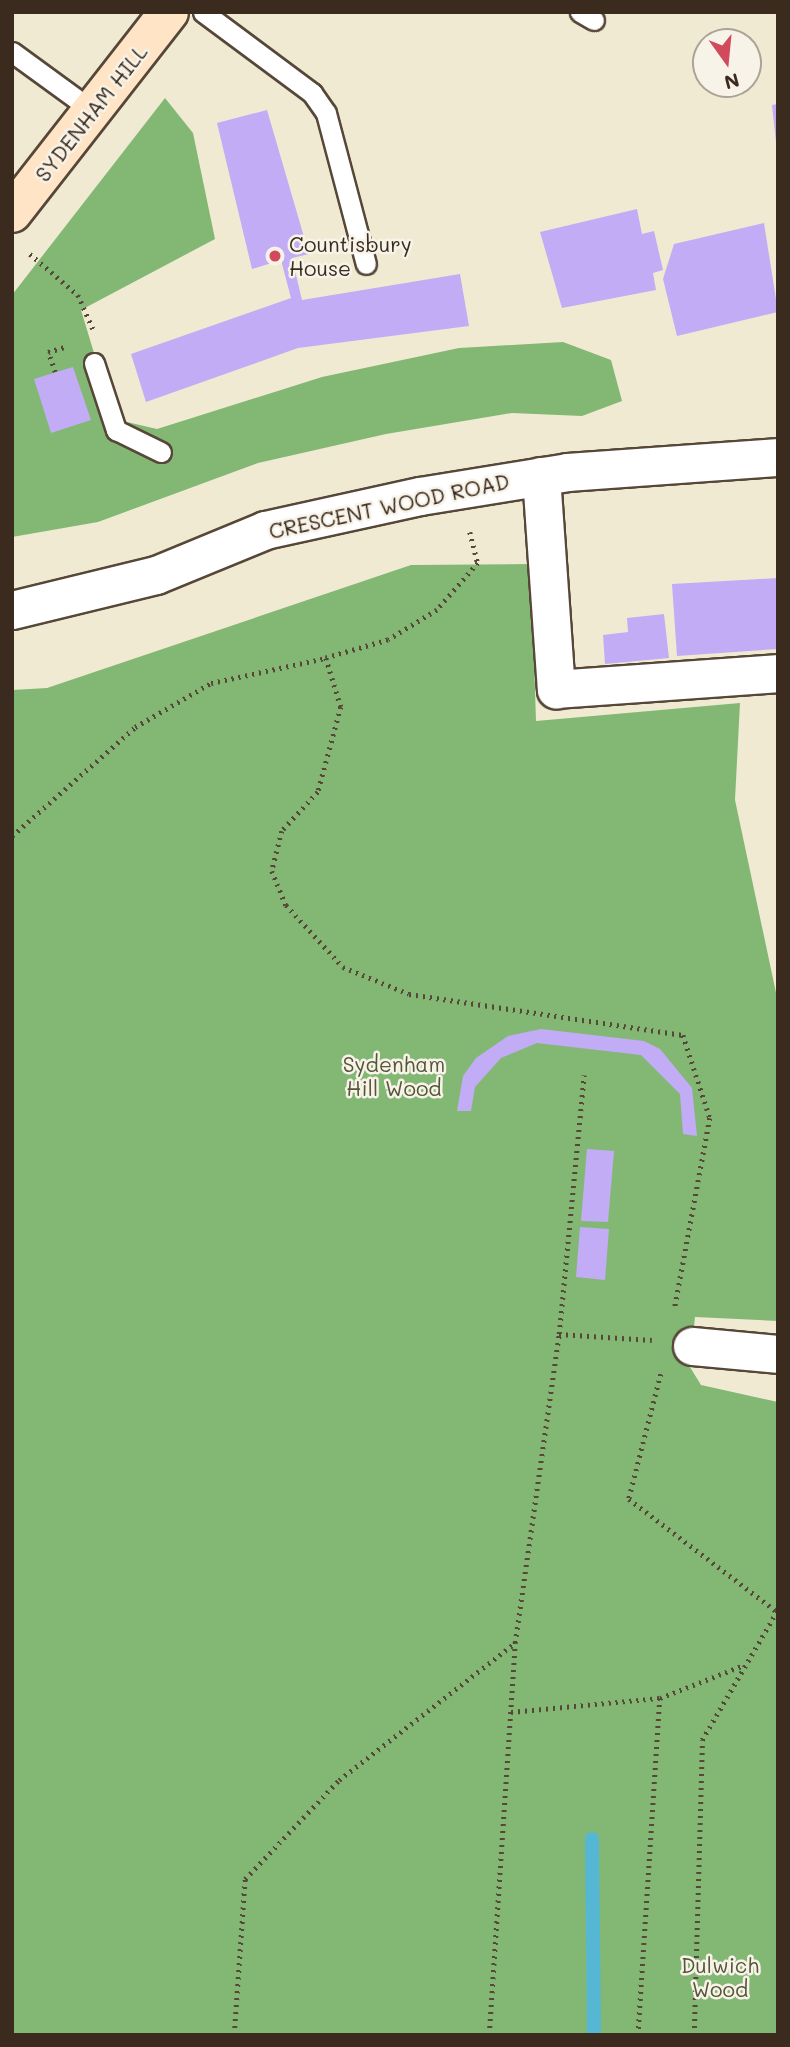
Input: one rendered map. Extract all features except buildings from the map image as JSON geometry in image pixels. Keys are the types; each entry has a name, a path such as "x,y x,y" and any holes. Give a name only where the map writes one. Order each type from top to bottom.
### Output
{"street":[{"name":"SYDENHAM HILL","path":"12,213 169,12"},
{"name":"CRESCENT WOOD ROAD","path":"12,610 156,575 265,530 541,476 778,457"},
{"path":"541,476 556,689 778,673"},
{"path":"692,1346 775,1354"}],"lane":[{"path":"203,12 312,93 326,114 366,264"},
{"path":"12,52 93,111"},
{"path":"94,363 116,429 161,452"}],"path":[{"path":"34,248 28,257 78,295 95,337"},
{"path":"48,352 55,372"},
{"path":"12,836 135,727 211,683 326,658 388,640 437,610 478,563 470,531"},
{"path":"326,658 341,706 317,792 282,831 272,870 286,905 343,967 409,994 684,1035 710,1118 674,1315"},
{"path":"489,2035 515,1643 559,1334 584,1075"},
{"path":"559,1334 655,1341"},
{"path":"662,1368 629,1499 777,1611 702,1740 694,2035"},
{"path":"234,2035 245,1879 339,1780 515,1643"},
{"path":"510,1712 660,1698 746,1664"},
{"path":"638,2035 660,1698"}],"green space":[{"path":"165,98 193,133 215,239 81,310 114,419 157,429 322,377 459,348 563,342 611,360 622,401 582,416 512,413 386,434 258,463 98,522 12,537 12,295"},
{"name":"Sydenham Hill Wood","path":"531,564 536,721 740,703 735,800 778,1002 778,1321 695,1317 690,1367 701,1385 778,1402 778,2035 12,2035 12,690 47,688 411,565"}],"waterway":[{"path":"592,1839 594,2035"}],"place":[{"name":"Countisbury House","path":"275,256"}],"park label":[{"name":"Dulwich Wood","path":"720,1977"}]}
